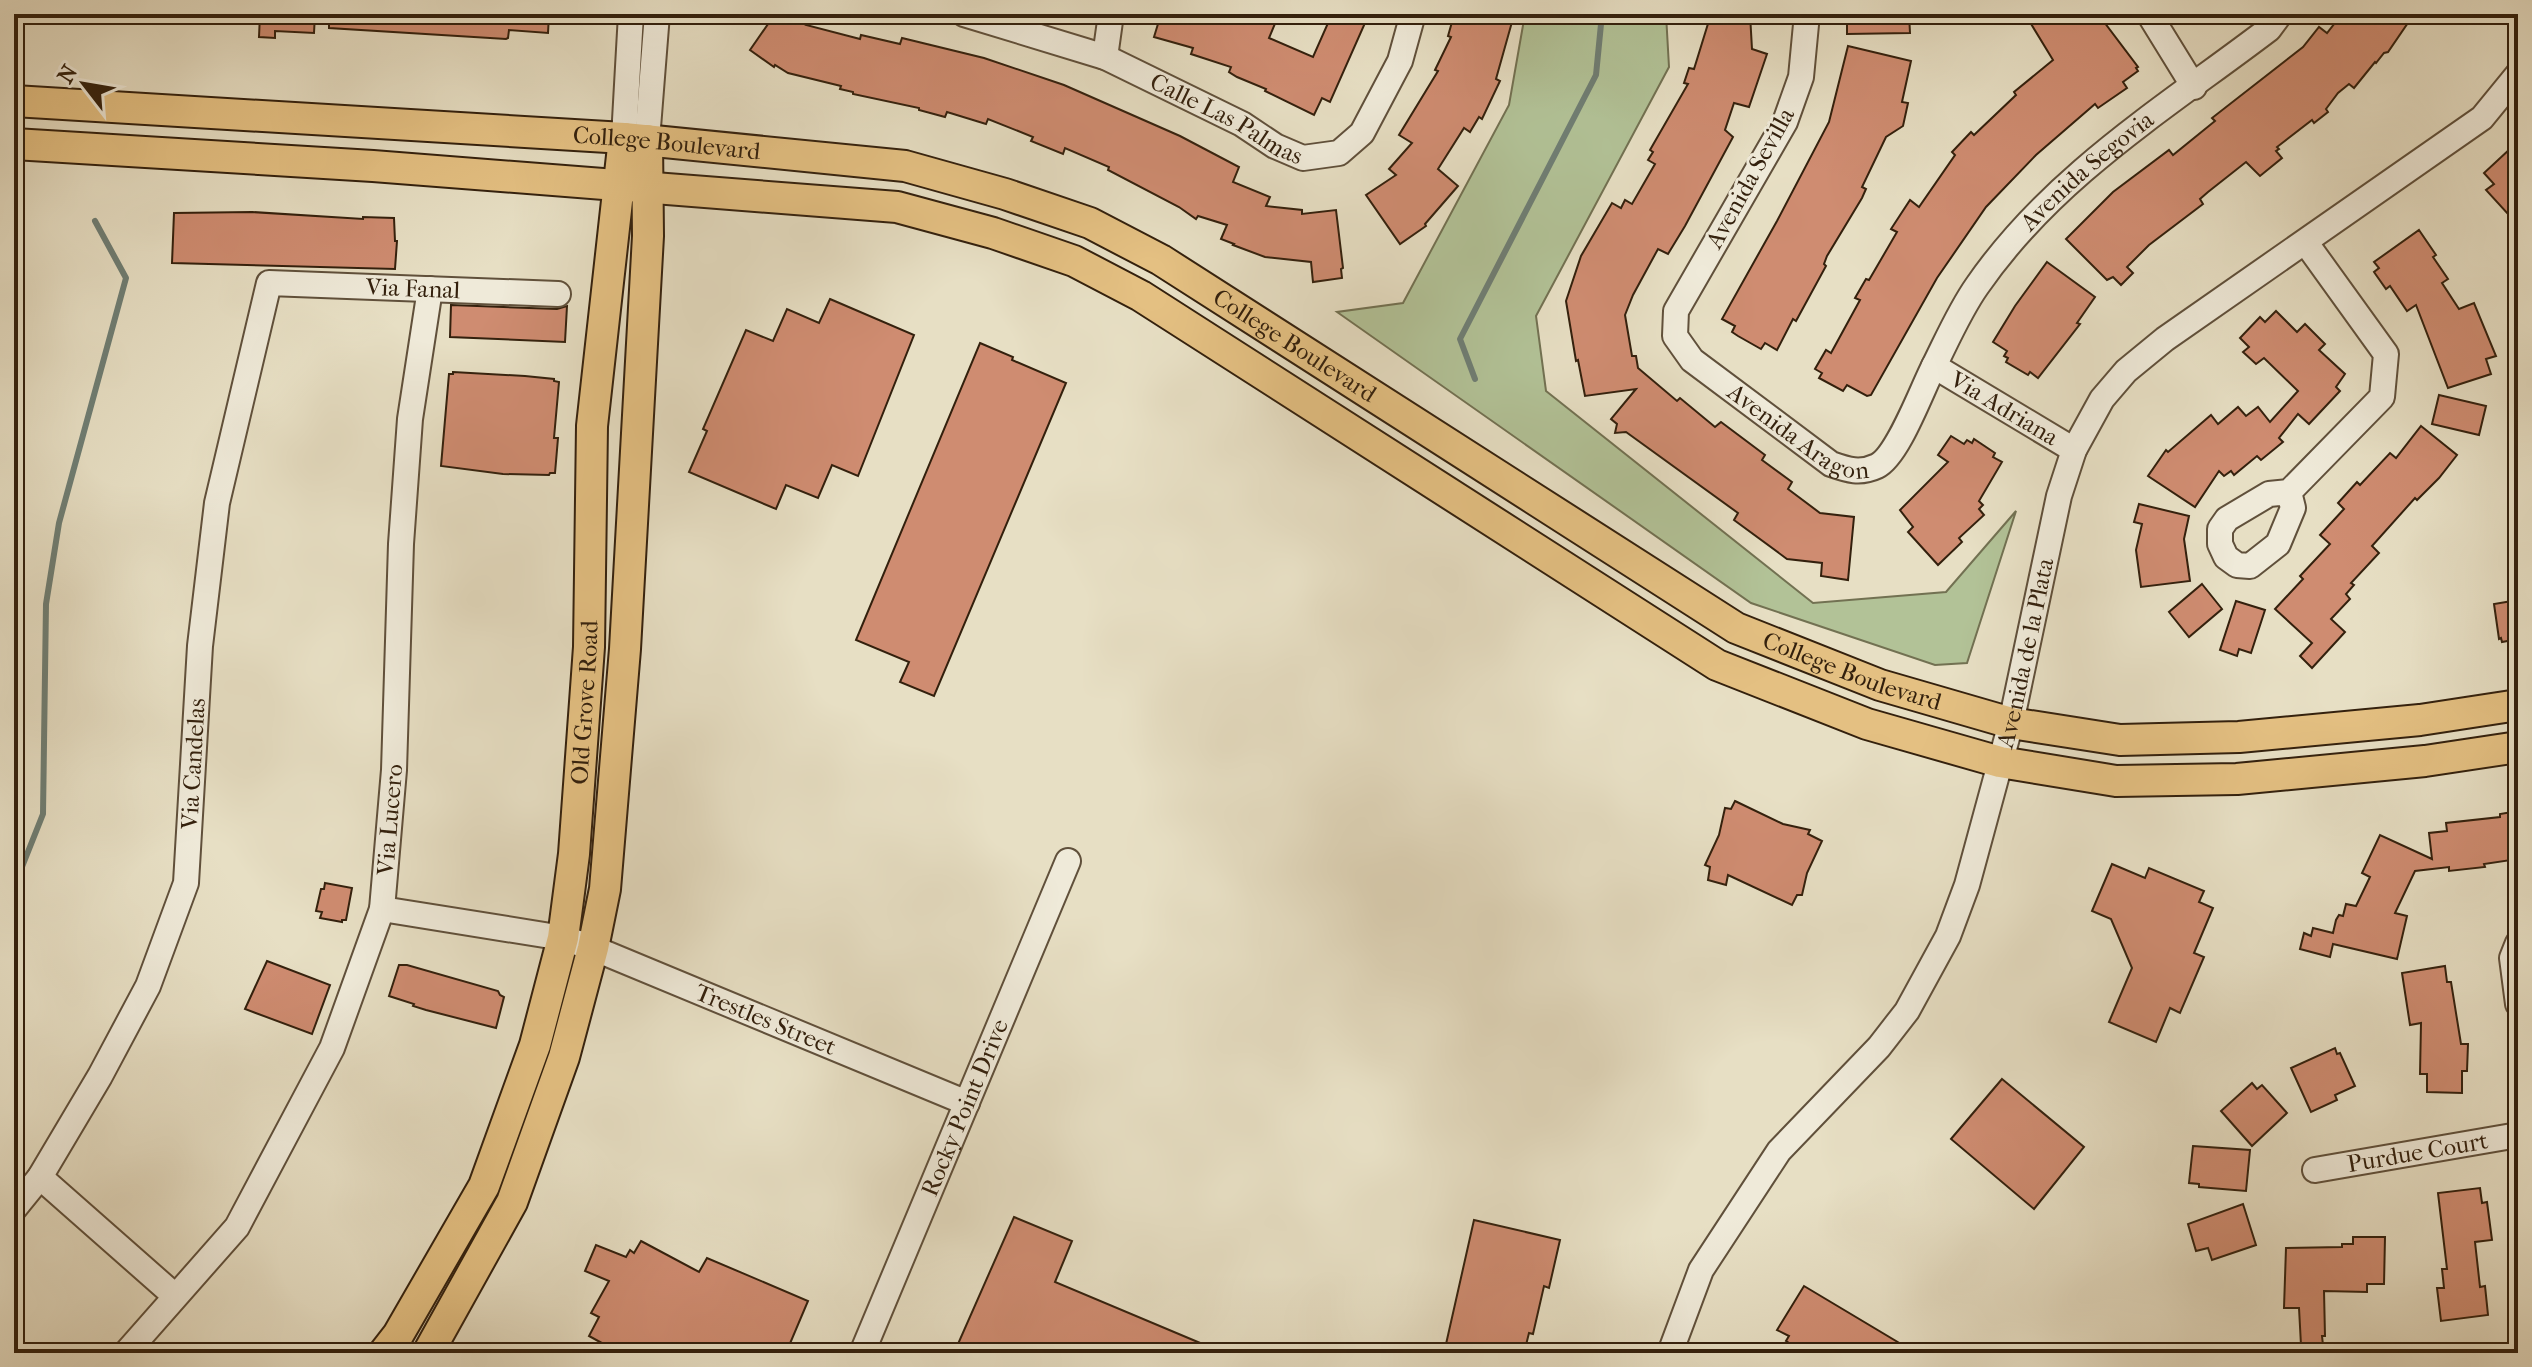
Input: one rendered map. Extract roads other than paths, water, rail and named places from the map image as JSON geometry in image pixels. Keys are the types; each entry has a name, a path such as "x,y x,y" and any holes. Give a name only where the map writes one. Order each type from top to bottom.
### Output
{"main road":[{"name":"College Boulevard","path":"14,101 636,139 905,166 1005,194 1090,223 1161,260 1736,628 1880,685 2011,723 2120,740 2239,737 2420,720 2518,705"},
{"name":"Old Grove Road","path":"384,1353 398,1335 484,1186 535,1045 563,938 574,854 589,647 592,426 633,185 636,139"},
{"name":"College Boulevard","path":"14,144 373,166 897,207 993,233 1074,261 1141,296 1717,665 1867,724 2000,762 2116,781 2237,779 2425,761 2518,747"},
{"name":"Old Grove Road","path":"428,1353 512,1202 564,1057 605,889 625,649 648,236 633,185"}],"street":[{"name":"Old Grove Road","path":"631,14 636,139"},
{"name":"Old Grove Road","path":"636,139 657,14"},
{"name":"Calle Las Palmas","path":"964,14 1105,57 1242,124 1275,146 1303,158 1339,153 1362,133 1400,61 1413,14"},
{"path":"1105,57 1111,14"},
{"name":"Avenida Sevilla","path":"1675,336 1676,311 1785,122 1801,77 1807,14"},
{"path":"2149,14 2194,87"},
{"name":"Avenida Segovia","path":"1934,366 1976,287 2033,216 2091,161 2269,29 2280,14"},
{"name":"Avenida de la Plata","path":"1670,1353 1701,1270 1779,1151 1879,1047 1914,999 1953,923 1967,885 2011,723 2059,496 2074,450 2102,399 2126,371 2165,339 2482,118 2518,74"},
{"path":"2289,492 2382,397 2386,354 2306,243"},
{"name":"Via Fanal","path":"269,283 558,294"},
{"name":"Via Candelas","path":"14,1209 40,1177 100,1076 148,986 186,883 200,646 217,503 269,283"},
{"name":"Via Lucero","path":"126,1353 237,1227 332,1048 382,909 394,770 401,544 410,419 430,289"},
{"name":"Avenida Aragon","path":"1675,336 1692,360 1831,464 1857,472 1880,465 1893,452 1934,366"},
{"name":"Via Adriana","path":"1934,366 2074,450"},
{"name":"Rocky Point Drive","path":"862,1353 1068,861"},
{"name":"Trestles Street","path":"382,909 563,938 967,1103"},
{"path":"2518,943 2512,958 2518,1004"},
{"name":"Purdue Court","path":"2315,1170 2518,1135"},
{"path":"40,1177 175,1296"}],"waterway":[{"path":"1475,379 1460,339 1596,75 1602,14"},
{"path":"14,887 43,814 46,604 59,523 126,278 95,221"}]}
